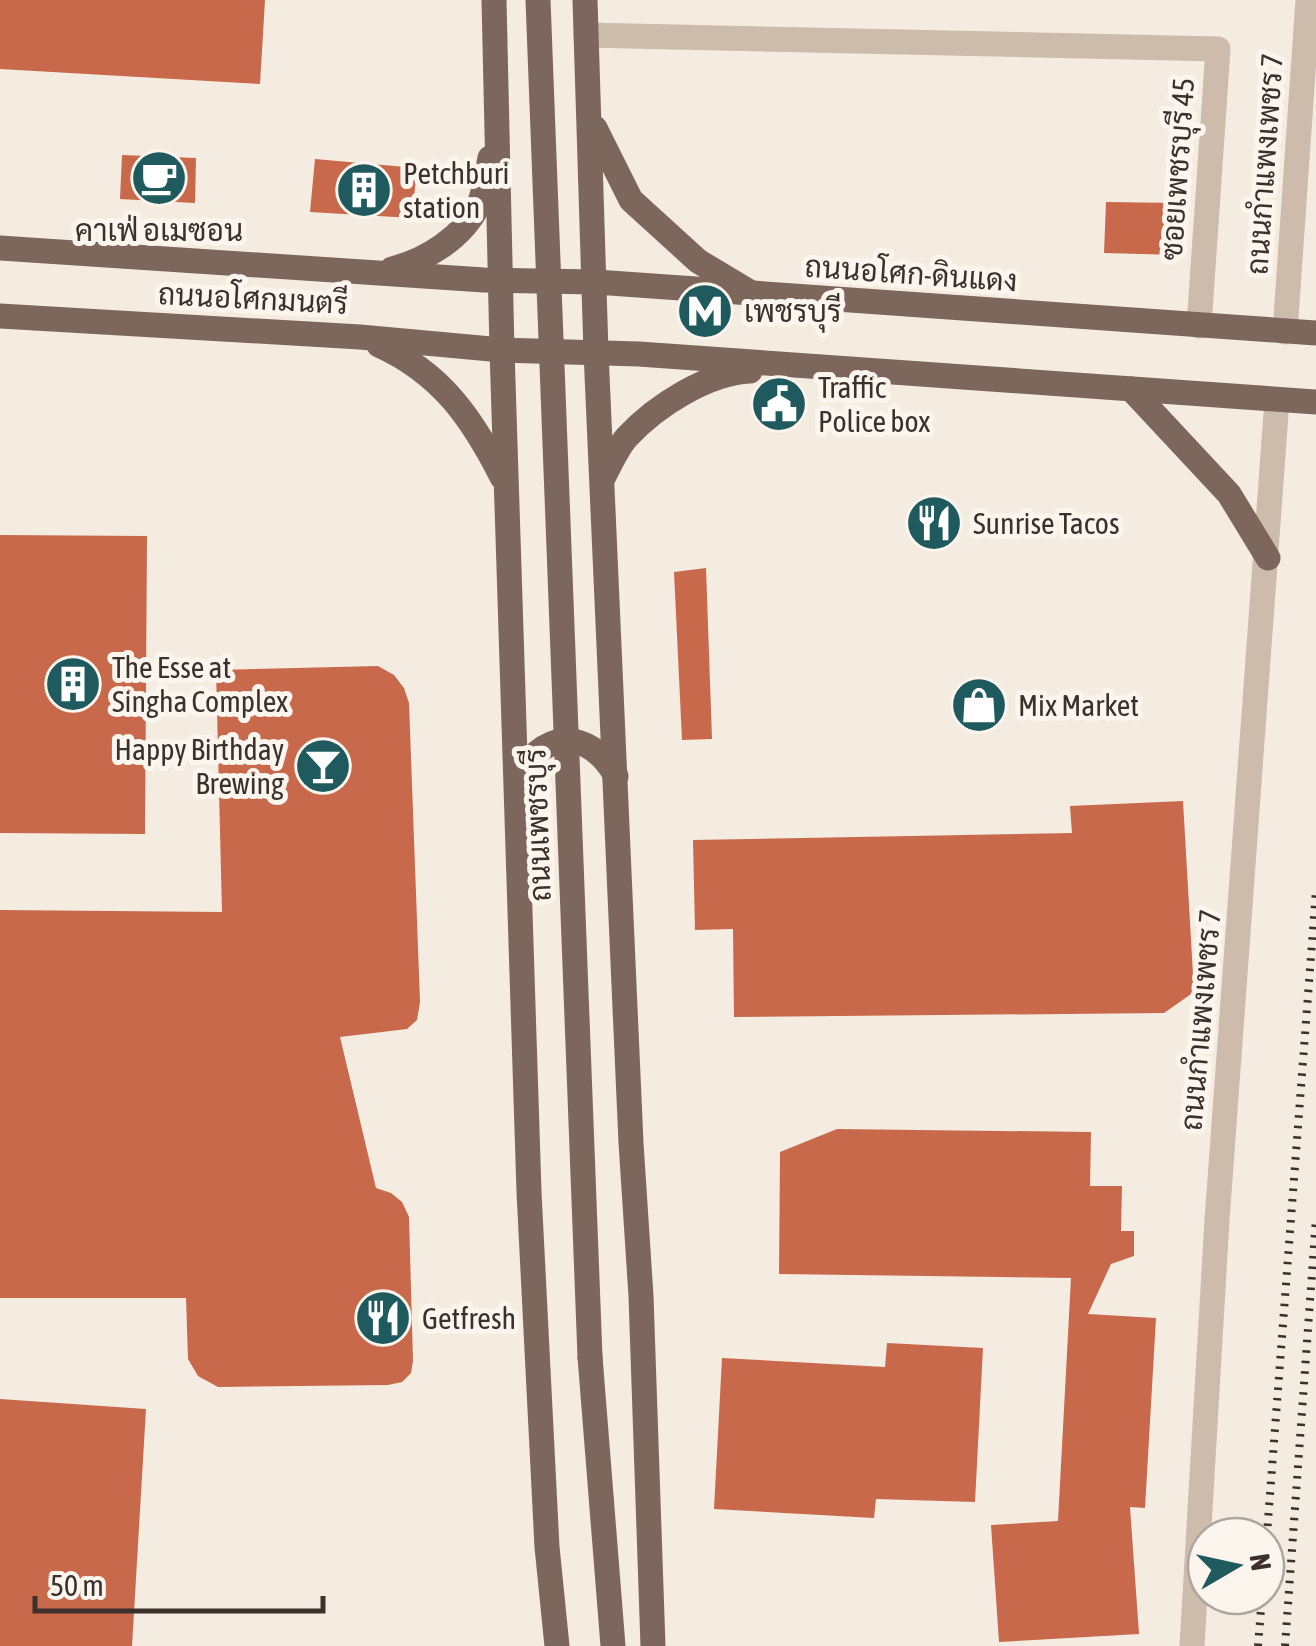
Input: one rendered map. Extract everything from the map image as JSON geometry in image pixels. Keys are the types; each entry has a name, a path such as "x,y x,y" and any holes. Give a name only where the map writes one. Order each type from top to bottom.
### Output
{"main road":[{"name":"ถนนเพชรบุรี","path":"494,0 533,1271 547,1546 557,1646"},
{"name":"ถนนเพชรบุรี","path":"538,0 590,1358 613,1646"},
{"path":"586,0 596,352 641,1296 653,1646"},
{"path":"377,272 413,264 438,250 472,218 481,201 499,117"},
{"path":"590,119 632,200 698,261 756,295"},
{"name":"ถนนอโศกมนตรี","path":"0,248 502,280"},
{"name":"ถนนอโศก-ดินแดง","path":"502,280 596,282 1316,334"},
{"name":"ถนนอโศกมนตรี","path":"0,316 360,337 502,350"},
{"path":"360,337 429,373 470,422 506,486"},
{"path":"502,350 596,352 1316,402"},
{"path":"602,480 625,439 671,401 739,371 810,366"},
{"path":"1130,390 1228,494 1268,558"},
{"path":"517,782 537,750 555,742 574,741 592,747 616,776"}],"street":[{"name":"ถนนกำแพงเพชร 7","path":"1285,332 1308,0"},
{"name":"ซอยเพชรบุรี 45","path":"586,36 1218,49 1198,326"},
{"name":"ถนนกำแพงเพชร 7","path":"1192,1646 1217,1220 1278,400"}],"building":[{"path":"0,0 265,0 260,84 0,69"},
{"path":"122,155 196,158 195,203 120,199"},
{"name":"Petchburi station","path":"315,159 417,168 412,218 310,212"},
{"path":"1106,202 1179,203 1178,255 1104,253"},
{"name":"The Esse at Singha Complex","path":"0,535 147,536 145,834 0,833"},
{"path":"706,568 712,739 682,740 674,572"},
{"path":"378,666 394,675 409,703 420,1002 417,1020 407,1029 340,1037 376,1188 402,1202 409,1217 411,1373 402,1382 388,1385 218,1387 198,1376 188,1359 186,1298 0,1298 0,910 222,912 216,670"},
{"path":"1183,801 1194,992 1164,1013 734,1017 733,929 695,930 693,840 1072,833 1070,806"},
{"path":"837,1129 1091,1132 1090,1186 1122,1186 1121,1231 1134,1231 1134,1256 1111,1264 1088,1314 1156,1318 1145,1508 1130,1507 1139,1634 999,1642 991,1525 1058,1521 1071,1278 779,1274 780,1152"},
{"path":"887,1343 983,1348 975,1502 876,1499 874,1518 714,1509 722,1358 885,1367"},
{"path":"0,1399 146,1409 132,1646 0,1646"}],"railway":[{"path":"1268,1516 1316,890"},
{"path":"1285,1646 1316,1218"},
{"path":"1258,1646 1260,1616"}],"place":[{"name":"คาเฟ่ อเมซอน","path":"159,178"},
{"name":"Petchburi station","path":"364,190"},
{"name":"เพชรบุรี","path":"705,311"},
{"name":"Traffic Police box","path":"779,404"},
{"name":"Sunrise Tacos","path":"934,523"},
{"name":"The Esse at Singha Complex","path":"73,684"},
{"name":"Mix Market","path":"979,705"},
{"name":"Happy Birthday Brewing","path":"323,766"},
{"name":"Getfresh","path":"383,1318"}]}
